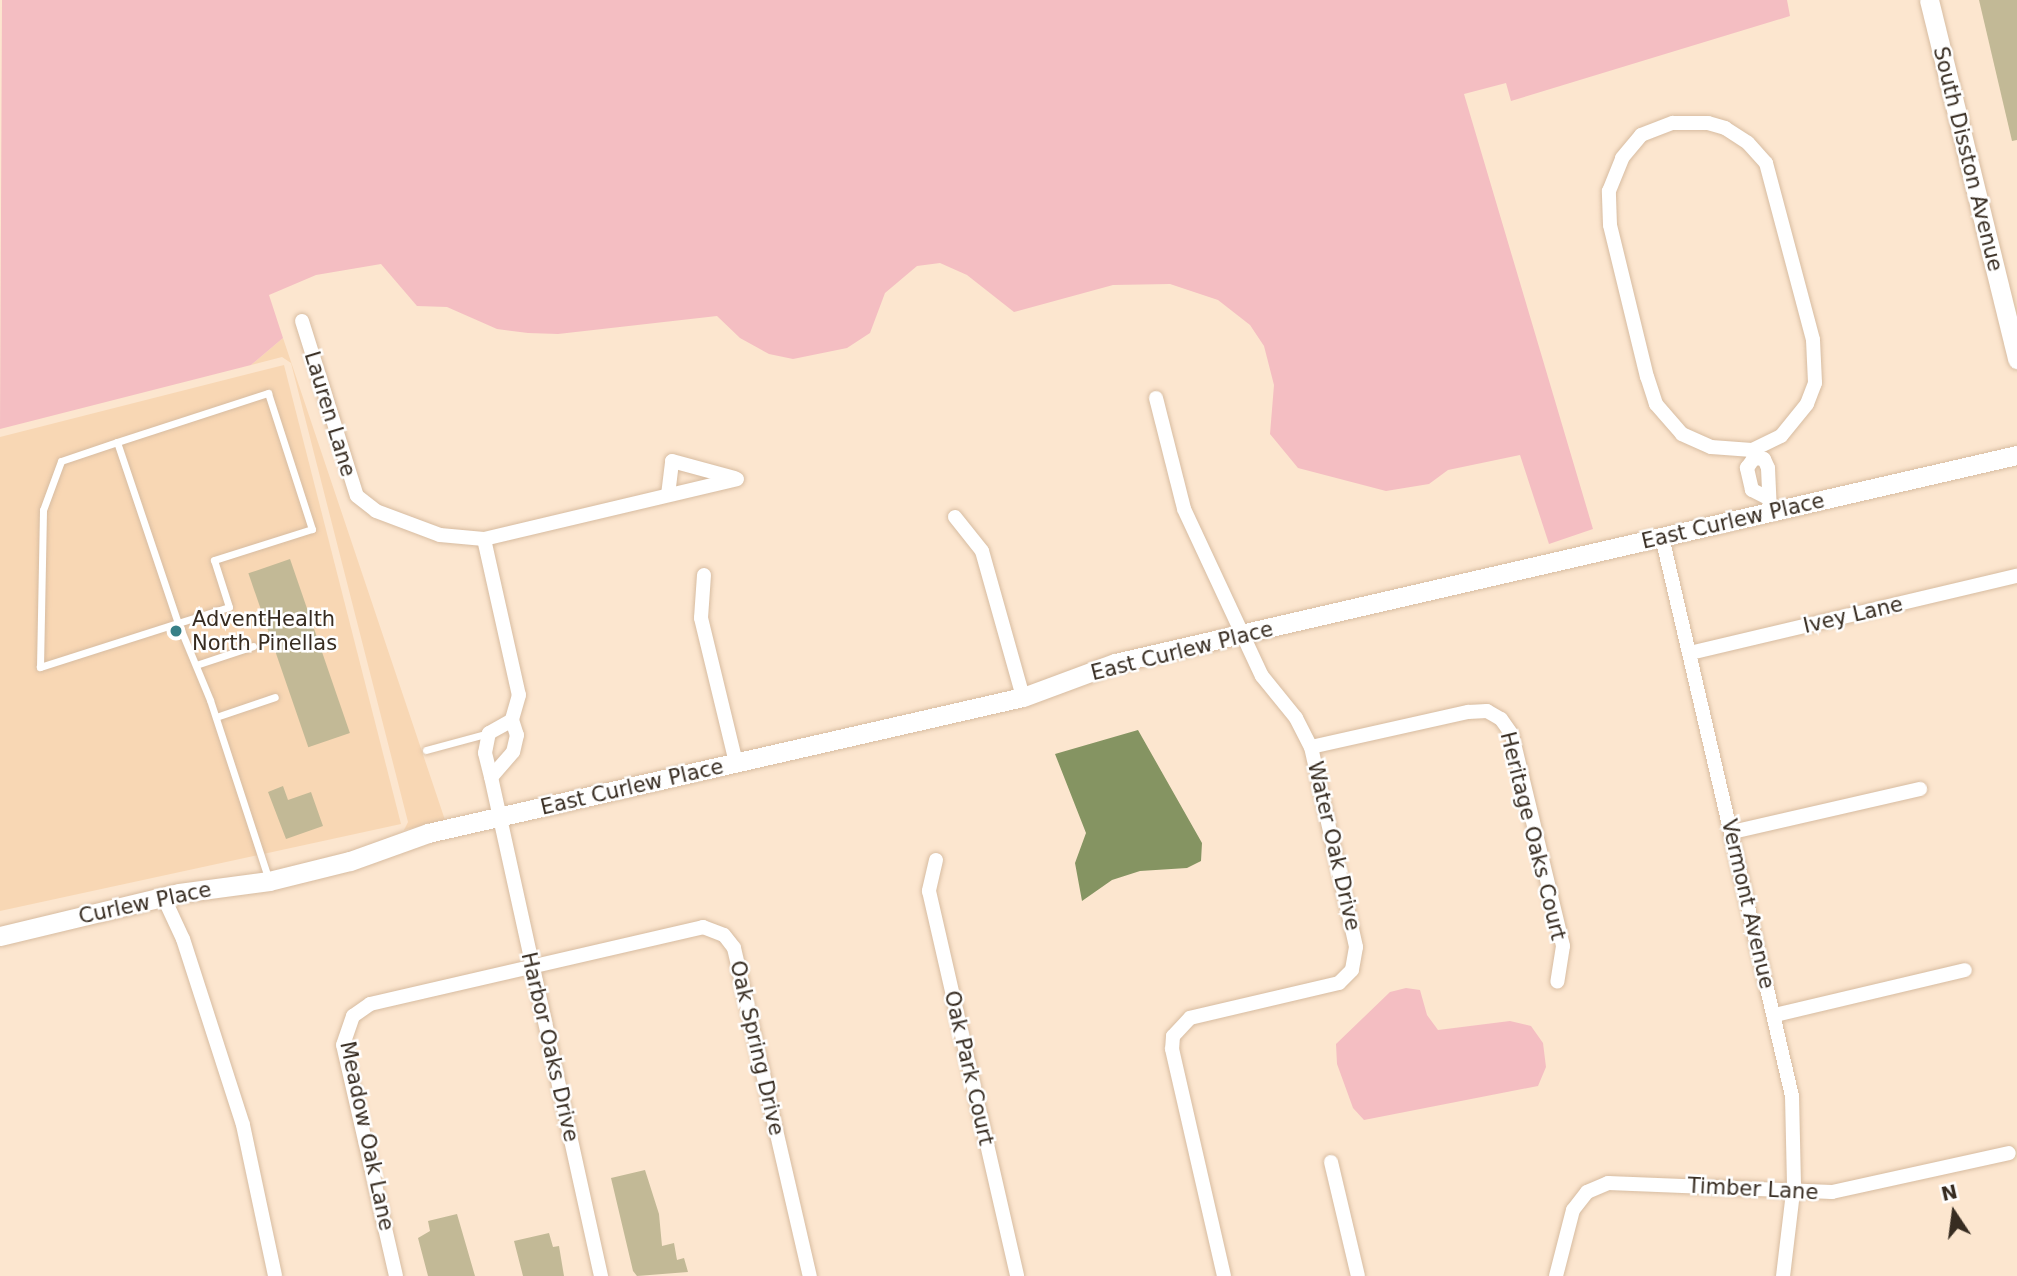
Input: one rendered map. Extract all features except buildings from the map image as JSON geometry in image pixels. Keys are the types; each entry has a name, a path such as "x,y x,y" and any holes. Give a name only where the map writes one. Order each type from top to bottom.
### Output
{"street":[{"name":"South Disston Avenue","path":"1929,0 2017,359"},
{"path":"1753,454 1781,436 1807,404 1815,383 1813,340 1766,163 1748,143 1725,128 1708,123 1673,123 1641,135 1622,158 1609,191 1610,225 1647,377 1656,404 1682,434 1711,447 1753,454 1764,459 1771,489 1768,504"},
{"name":"Lauren Lane","path":"302,321 357,496 376,512 440,535 484,539 668,495"},
{"name":"Water Oak Drive","path":"1156,398 1184,509 1245,635 1262,677 1300,724 1311,747 1356,947 1352,970 1331,986 1190,1018 1173,1036 1172,1049 1224,1276"},
{"name":"East Curlew Place","path":"269,881 350,861 417,836 1023,697 1115,663 1662,537 1768,504 2017,455"},
{"path":"955,517 982,551 1023,697"},
{"name":"Vermont Avenue","path":"1662,537 1774,1015 1793,1108 1793,1193 1783,1276"},
{"path":"484,539 519,695 512,720 517,735 513,752 491,777"},
{"path":"704,575 701,618 736,763"},
{"name":"Ivey Lane","path":"1690,653 2017,576"},
{"name":"Heritage Oaks Court","path":"1311,747 1468,712 1486,711 1501,719 1512,735 1563,946 1557,982"},
{"path":"499,817 485,753 489,733 512,720"},
{"path":"1731,832 1920,789"},
{"name":"Harbor Oaks Drive","path":"499,817 601,1276"},
{"name":"Oak Park Court","path":"936,860 929,891 1017,1276"},
{"name":"Curlew Place","path":"0,936 163,897 269,881"},
{"path":"163,897 183,939 243,1125 275,1276"},
{"name":"Oak Spring Drive","path":"531,966 703,927 723,935 734,948 810,1276"},
{"name":"Meadow Oak Lane","path":"396,1276 343,1045 349,1021 370,1004 531,966"},
{"path":"1774,1015 1965,970"},
{"name":"Timber Lane","path":"1556,1276 1573,1210 1583,1195 1608,1182 1793,1193 1852,1190 2009,1153"},
{"path":"1331,1162 1358,1276"}],"lane":[{"path":"268,393 312,529 214,560 229,607 40,667 43,510 61,461 117,442 268,393"},
{"path":"117,442 178,623 216,718 269,881"},
{"path":"196,665 253,646"},
{"path":"216,718 275,697"},
{"path":"425,750 489,733"}],"shaded area":[{"path":"2,0 1787,0 1790,16 1511,101 1506,83 1464,94 1593,529 1549,544 1520,455 1448,470 1429,484 1386,491 1298,468 1270,434 1274,385 1264,346 1250,325 1218,300 1170,284 1113,285 1014,312 967,275 940,263 917,266 885,293 870,333 847,348 793,359 769,354 740,338 717,316 558,334 528,333 497,329 447,307 417,306 381,264 316,275 269,295 283,338 251,365 0,429"},
{"path":"283,338 445,820 404,830 408,822 291,363 282,357 251,365"},
{"name":"AdventHealth North Pinellas","path":"284,365 401,824 0,911 0,437"},
{"path":"1138,730 1202,843 1201,861 1187,868 1140,871 1112,880 1082,901 1075,863 1086,833 1055,754"},
{"path":"1406,988 1420,990 1427,1015 1438,1030 1510,1021 1531,1026 1543,1043 1546,1067 1538,1086 1364,1120 1353,1108 1337,1064 1336,1044 1390,992"}],"place":[{"name":"AdventHealth North Pinellas","path":"176,631"}]}
